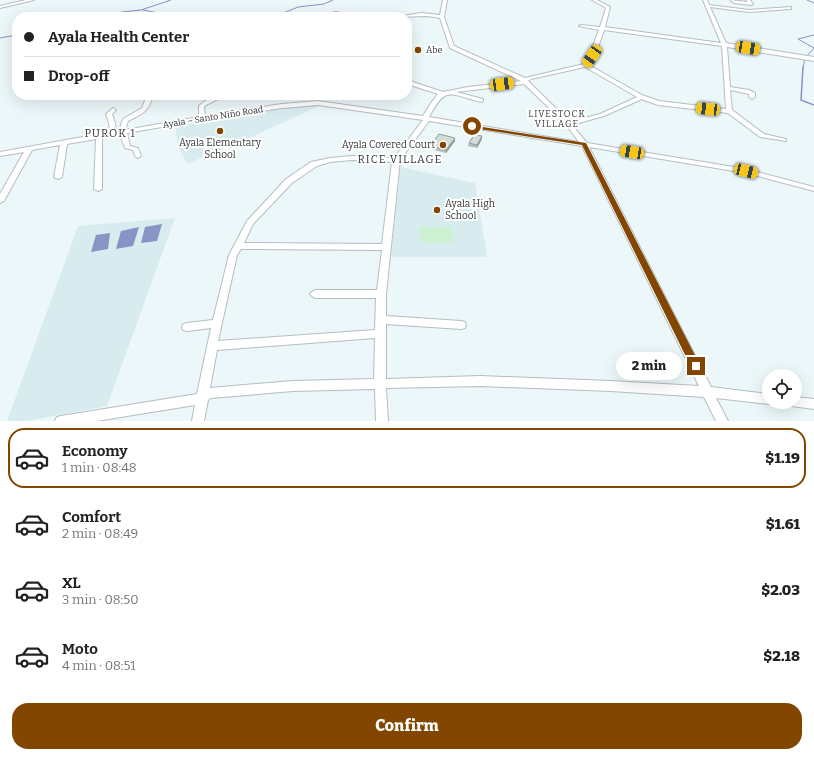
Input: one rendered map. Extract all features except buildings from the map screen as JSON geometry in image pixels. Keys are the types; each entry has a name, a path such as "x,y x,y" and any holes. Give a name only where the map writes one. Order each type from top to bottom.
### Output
{"street":[{"path":"0,6 32,0"},
{"path":"445,0 442,17 451,45 524,81 569,124 584,144 722,421"},
{"path":"382,421 380,384 382,294 396,160 426,119 437,99 446,93 524,81 586,65 592,56 608,7 594,0"},
{"path":"705,0 709,6 724,45 729,110"},
{"path":"732,0 735,2 751,4 748,0"},
{"path":"709,6 749,11 790,8"},
{"path":"412,15 437,15 442,17"},
{"path":"581,26 639,31 814,59"},
{"path":"586,65 640,96 658,103 676,106 729,110 762,136 784,140"},
{"path":"412,83 446,93 481,100"},
{"path":"727,88 752,93 752,97"},
{"path":"569,124 613,111 638,99 640,96"},
{"path":"138,156 136,149 127,147 122,129 125,120 145,110 148,106 149,100"},
{"path":"202,118 201,108 204,104 212,100"},
{"name":"Ayala – Santo Niño Road","path":"0,154 202,118 282,106 318,103 584,144 746,171 814,189"},
{"path":"113,110 109,114 113,134"},
{"path":"98,189 99,136"},
{"path":"58,178 64,142"},
{"path":"0,200 30,148"},
{"path":"198,421 212,346 233,255 250,223 268,201 289,181 314,164 330,160 352,158 396,160"},
{"path":"238,246 386,247"},
{"path":"315,294 382,294"},
{"path":"382,320 462,325"},
{"path":"187,327 217,323"},
{"path":"212,346 381,334"},
{"path":"61,421 196,400 210,394 293,386 480,381 611,386 708,392 762,398"},
{"path":"802,403 814,404"}],"shaded area":[{"name":"Ayala Elementary School","path":"298,105 321,105 187,164 178,146 175,125"},
{"name":"Ayala High School","path":"400,167 475,183 487,257 391,257"},
{"path":"175,218 107,406 27,421 7,421 78,226"}],"green space":[{"path":"419,227 452,227 454,243 420,243"}],"water":[{"path":"162,224 157,241 141,243 145,227"},
{"path":"139,227 133,246 116,249 121,231"},
{"path":"110,233 108,249 91,252 96,235"}],"waterway":[{"path":"122,12 141,10 171,0"},
{"path":"286,12 298,7 324,4 333,0"},
{"path":"807,0 814,3"},
{"path":"143,10 153,12"},
{"path":"803,68 805,58 814,48 798,39 814,35"},
{"path":"0,38 12,36"},
{"path":"803,67 801,100 814,105"}],"place":[{"name":"Abe","path":"418,50"},
{"name":"Ayala Elementary School","path":"220,131"},
{"name":"Ayala Covered Court","path":"443,145"},
{"name":"Ayala High School","path":"437,210"}],"district":[{"name":"LIVESTOCK VILLAGE","path":"557,120"},
{"name":"PUROK 1","path":"110,133"},
{"name":"RICE VILLAGE","path":"400,159"}],"route":[{"path":"472,126 584,144 696,366"}]}
